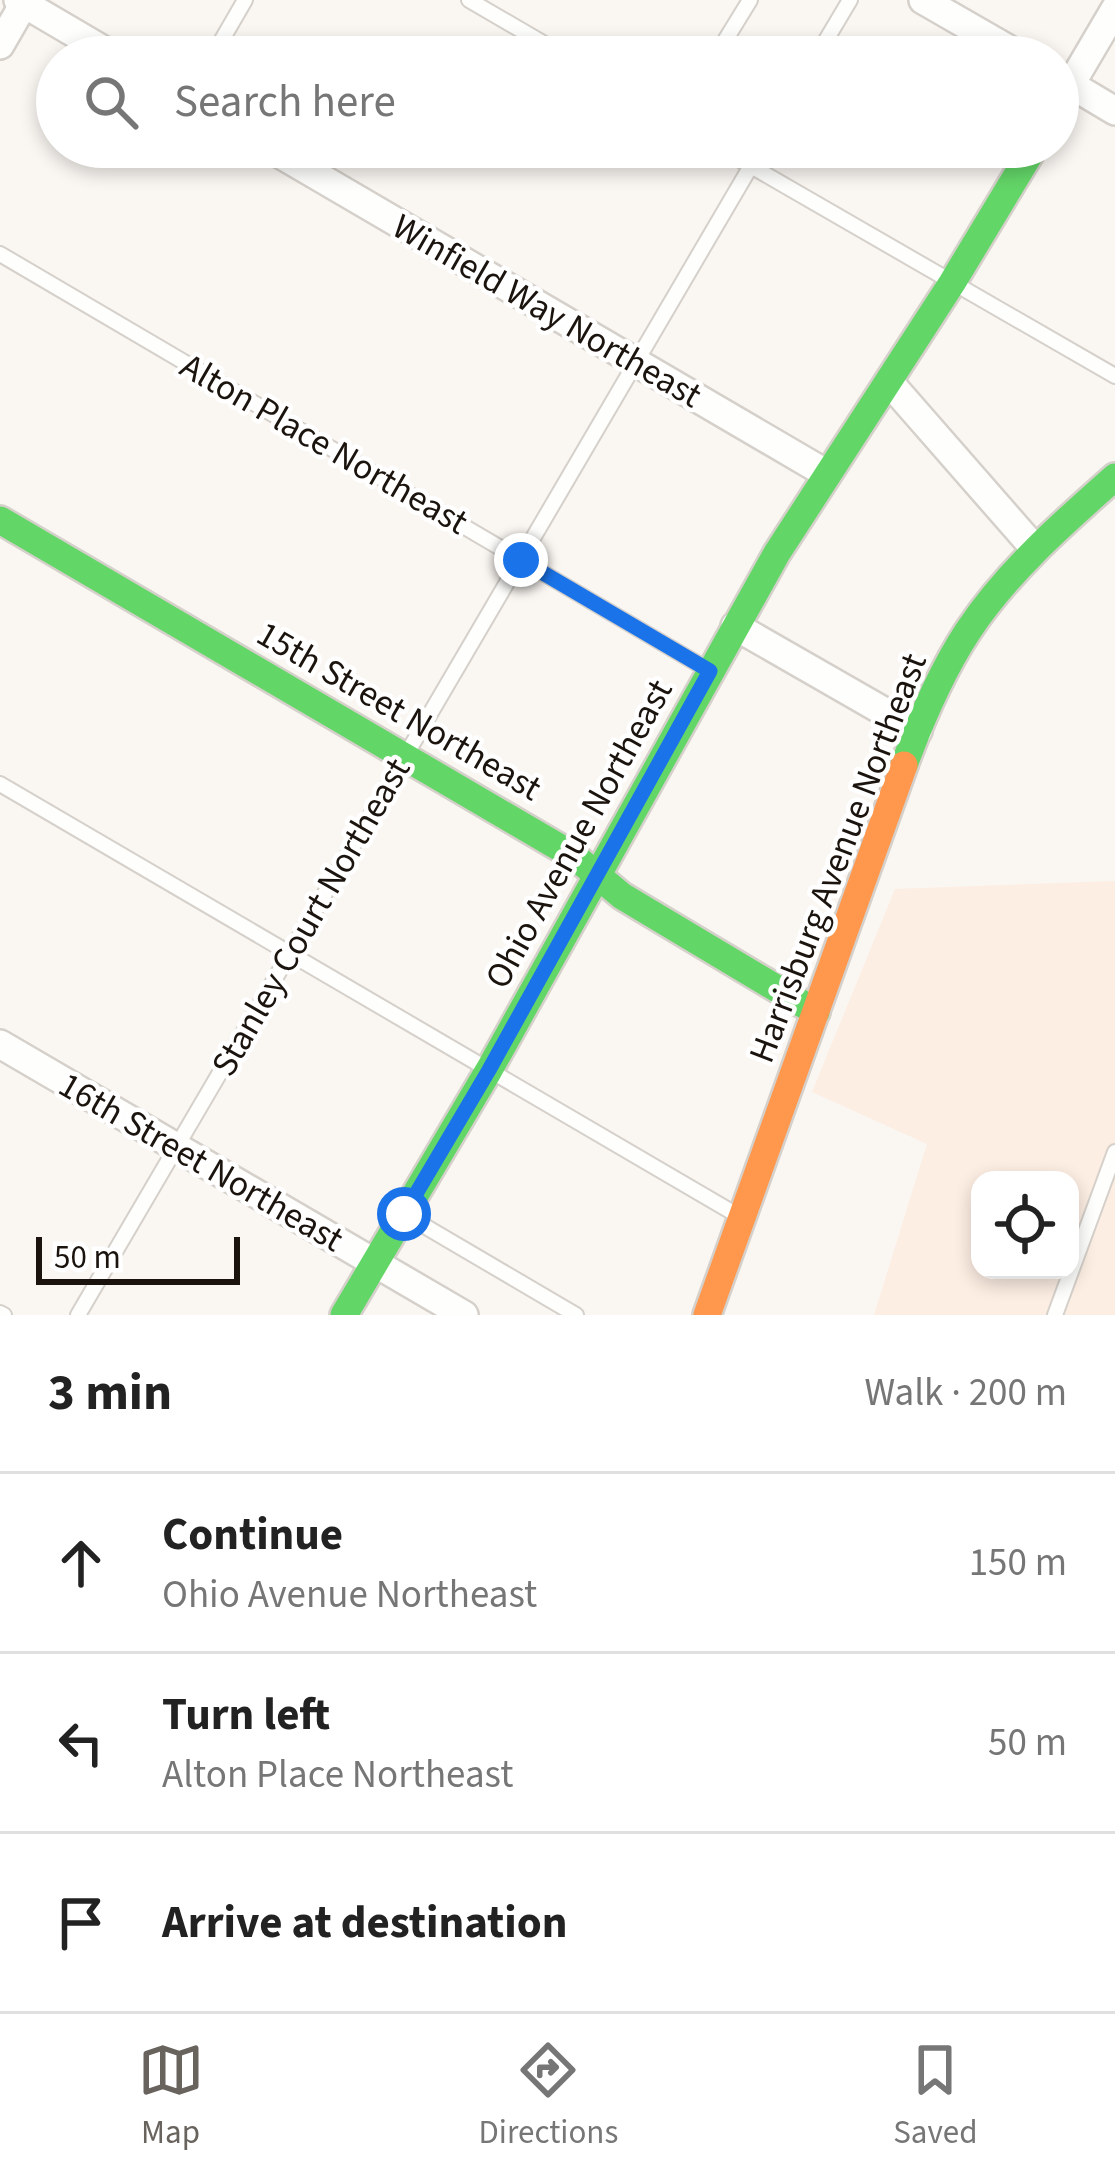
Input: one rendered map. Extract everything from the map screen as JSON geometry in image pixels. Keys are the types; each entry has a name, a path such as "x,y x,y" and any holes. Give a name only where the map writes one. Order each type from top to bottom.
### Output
{"street":[{"path":"923,0 986,36"},
{"path":"0,45 23,1 80,36"},
{"path":"1079,64 1115,9"},
{"path":"1079,97 1115,111"},
{"name":"Winfield Way Northeast","path":"304,168 826,474"},
{"name":"Ohio Avenue Northeast","path":"344,1315 489,1070 735,626 1021,168"},
{"path":"889,382 1035,549"},
{"name":"Harrisburg Avenue Northeast","path":"707,1315 940,681 966,633 998,590 1035,549 1112,485"},
{"name":"15th Street Northeast","path":"0,520 574,856 622,896 816,1012"},
{"path":"735,626 919,731"},
{"name":"16th Street Northeast","path":"0,1044 464,1315"}],"lane":[{"path":"224,36 245,0"},
{"path":"469,0 531,36"},
{"path":"829,36 850,0"},
{"path":"728,36 748,2"},
{"name":"Stanley Court Northeast","path":"78,1315 750,168"},
{"path":"753,168 1115,376"},
{"name":"Alton Place Northeast","path":"0,254 710,671"},
{"path":"0,784 741,1217"},
{"path":"1055,1315 1115,1152"},
{"path":"404,1214 576,1315"}],"shaded area":[{"path":"1115,881 1115,1315 874,1315 927,1144 812,1092 895,889"}],"traffic: fast":[{"path":"344,1315 489,1070 777,553 1021,168"},
{"path":"904,765 940,679 984,609 1037,549 1115,477"},
{"path":"0,520 574,856 622,896 816,1012"}],"traffic: slow":[{"path":"707,1315 904,765"}],"route":[{"path":"404,1214 710,671 521,560"}]}
